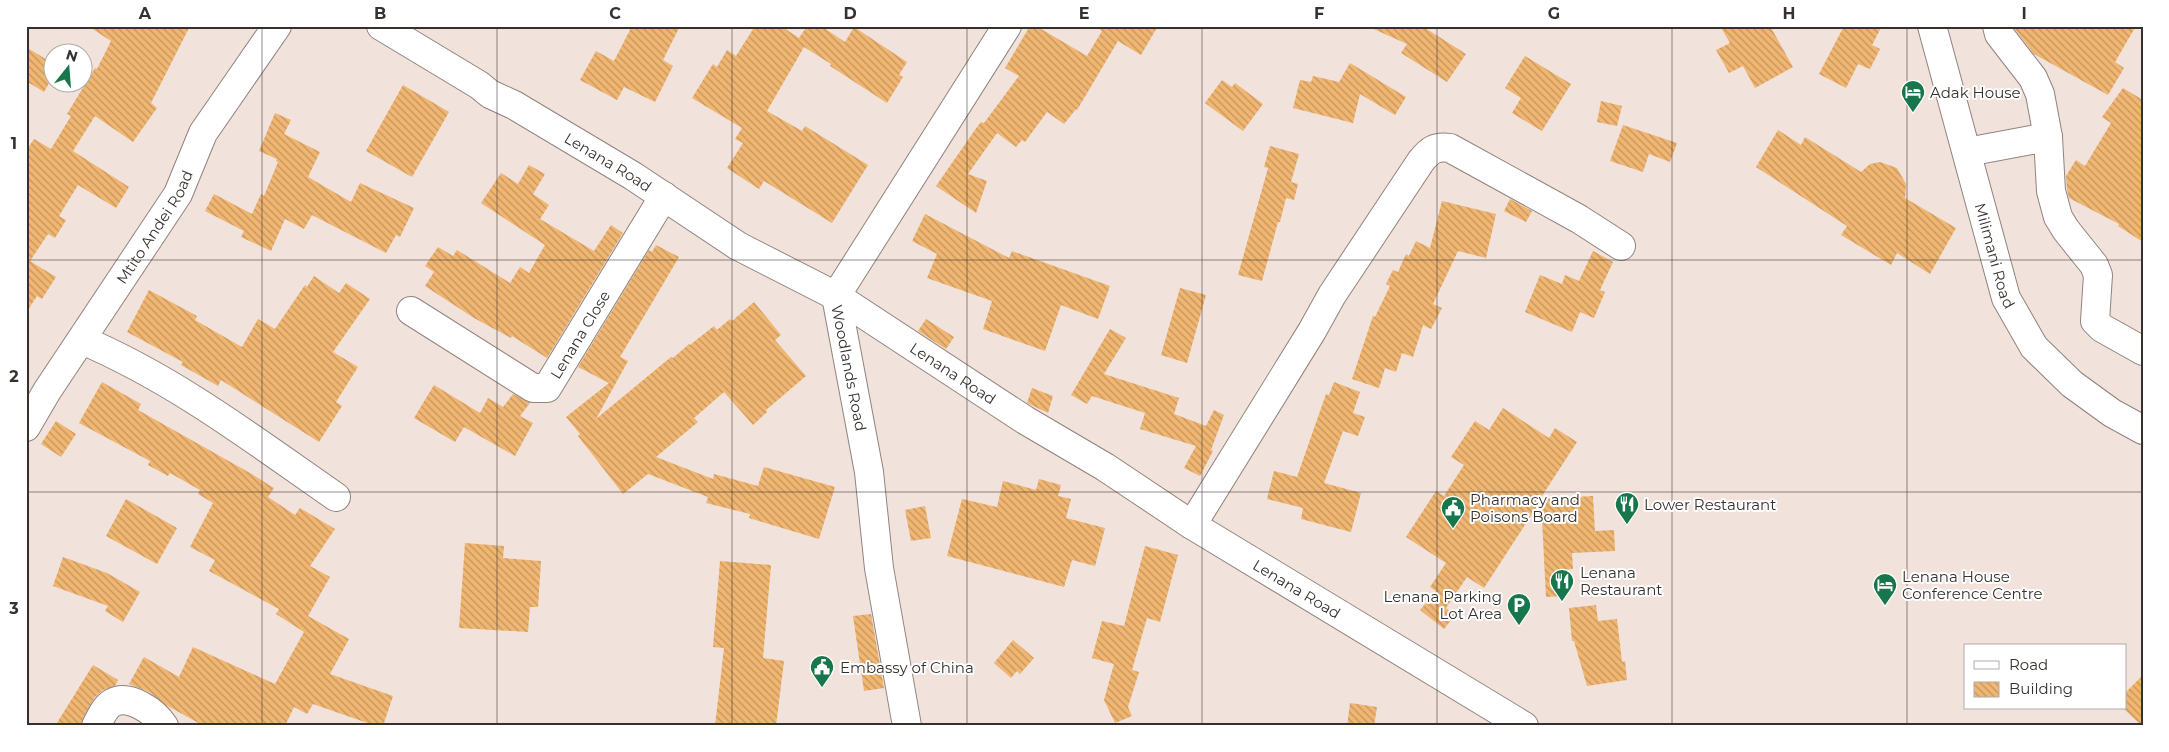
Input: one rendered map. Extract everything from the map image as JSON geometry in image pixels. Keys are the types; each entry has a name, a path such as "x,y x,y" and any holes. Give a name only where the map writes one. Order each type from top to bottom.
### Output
{"street":[{"name":"Mtito Andei Road","path":"26,427 47,391 178,194 203,133 277,26"},
{"name":"Lenana Road","path":"381,26 490,94 514,105 664,196 738,246 836,296 1025,420 1104,467 1192,525 1524,726"},
{"name":"Woodlands Road","path":"906,726 879,568 869,472 836,296 1007,26"},
{"name":"Milimani Road","path":"1932,26 2006,298 2034,347 2072,384 2112,413 2143,430"},
{"path":"1996,26 1998,34 2033,78 2040,94 2048,137 2051,192 2058,217 2094,265 2098,275 2095,321 2102,328 2143,351"},
{"path":"1967,152 2048,137"},
{"path":"1192,525 1312,331 1332,294 1421,161 1430,151 1438,146 1450,148 1579,219 1621,246"},
{"name":"Lenana Close","path":"411,312 534,388 547,388 664,196"},
{"path":"82,340 112,353 207,406 336,497"},
{"path":"96,726 104,710 112,703 122,700 144,708 155,715 164,726"}],"building":[{"path":"88,26 190,26 151,103 157,108 133,142 95,116 73,151 129,187 116,208 78,185 59,216 66,220 55,238 48,234 30,261 56,277 42,299 37,296 26,313 26,151 34,139 51,149 71,116 67,114 80,92 92,92 92,73 95,68 97,69 111,41"},
{"path":"632,26 680,26 663,60 673,66 655,102 624,87 617,100 580,80 596,51 614,61"},
{"path":"755,26 781,26 799,38 807,26 821,26 845,42 854,27 907,62 899,75 903,77 887,103 804,47 767,111 802,131 805,126 868,165 832,223 764,181 759,189 727,168 743,143 735,139 742,128 692,98 713,64 717,67 727,50 736,56"},
{"path":"1030,26 1036,26 1087,56 1102,31 1095,26 1158,26 1141,55 1118,41 1077,110 1064,124 1047,112 1025,142 1022,140 1016,147 997,133 968,174 987,181 976,213 936,186 977,127 981,122 984,123 1019,76 1005,68"},
{"path":"1367,26 1422,26 1466,54 1447,82 1401,53 1407,44"},
{"path":"1720,26 1770,26 1793,67 1755,88 1743,66 1729,73 1716,50 1730,43"},
{"path":"1844,26 1882,26 1872,45 1880,49 1870,69 1858,64 1846,88 1819,74"},
{"path":"2015,26 2136,26 2115,62 2124,68 2108,95 2034,54 2014,28"},
{"path":"26,47 42,57 42,91 26,81"},
{"path":"1525,56 1571,84 1542,131 1512,113 1521,98 1505,88"},
{"path":"1350,63 1406,97 1395,115 1360,94 1353,123 1293,108 1300,80 1311,82 1313,76 1339,82"},
{"path":"1222,80 1232,87 1235,83 1263,104 1243,131 1205,103"},
{"path":"403,85 449,112 412,177 366,151"},
{"path":"2123,88 2143,100 2143,242 2118,226 2119,224 2069,198 2067,189 2066,176 2076,160 2085,166 2111,123 2102,117"},
{"path":"1601,101 1622,106 1617,126 1597,122"},
{"path":"275,113 291,120 284,134 320,152 308,177 351,202 360,183 414,208 400,237 396,235 386,253 312,215 304,229 285,219 271,251 241,237 244,231 205,211 214,194 252,214 261,194 264,196 278,162 276,161 277,159 259,151"},
{"path":"1623,125 1677,143 1670,162 1649,154 1643,172 1610,161"},
{"path":"1778,130 1801,145 1805,137 1861,172 1870,164 1880,162 1897,168 1906,184 1905,198 1956,228 1930,274 1897,253 1891,265 1841,235 1847,226 1756,167"},
{"path":"1270,146 1299,154 1291,182 1298,184 1294,200 1286,198 1262,281 1238,275 1268,168 1264,167"},
{"path":"529,165 545,174 533,194 549,205 540,219 594,251 611,225 623,233 547,358 512,336 511,338 474,318 425,286 434,272 425,266 438,247 453,256 457,250 510,283 520,267 529,273 545,245 481,203 501,173 518,184"},
{"path":"1510,199 1532,211 1526,222 1504,211"},
{"path":"1442,201 1496,214 1486,258 1458,251 1433,304 1442,308 1431,329 1423,325 1413,357 1402,353 1396,372 1385,368 1379,388 1352,379 1373,316 1375,317 1390,286 1386,284 1393,270 1398,272 1406,254 1409,256 1416,241 1430,248"},
{"path":"925,214 1009,258 1012,251 1110,286 1098,319 1061,305 1045,351 983,329 992,301 927,278 937,254 912,241"},
{"path":"656,245 679,257 620,357 628,361 596,419 671,357 673,358 714,326 717,330 730,319 732,321 754,302 781,335 775,340 806,376 766,410 767,412 753,425 724,392 694,418 698,422 656,457 713,479 714,474 758,486 764,467 835,487 819,539 749,518 750,514 706,503 708,497 648,474 623,494 578,436 580,434 566,417 609,383 578,367 649,250 652,252"},
{"path":"1593,251 1613,262 1600,290 1605,292 1594,318 1580,312 1572,332 1525,312 1540,275 1562,284 1565,275 1579,281"},
{"path":"314,276 339,293 346,283 370,299 333,352 358,367 336,402 342,406 319,442 221,380 218,386 181,365 183,362 127,332 149,290 197,316 195,320 242,347 258,319 275,329 305,285 307,287"},
{"path":"1180,288 1206,295 1187,363 1161,355"},
{"path":"926,319 954,337 946,349 918,331"},
{"path":"1110,329 1126,338 1104,374 1179,398 1174,414 1206,426 1214,410 1224,415 1211,450 1213,451 1200,476 1184,468 1196,446 1140,429 1145,413 1092,396 1087,404 1071,395"},
{"path":"102,382 141,404 138,410 274,488 268,497 295,515 300,508 335,529 310,566 330,577 308,616 349,639 330,674 393,696 383,726 376,726 313,704 307,714 294,707 285,726 204,726 166,705 149,692 129,684 144,657 179,677 193,647 275,684 304,632 276,614 279,609 209,571 215,560 190,547 213,503 198,494 200,490 170,473 168,476 148,465 150,461 79,423"},
{"path":"1334,382 1360,392 1353,413 1365,417 1358,436 1343,431 1324,483 1361,493 1351,532 1301,519 1303,508 1267,499 1274,471 1297,477 1326,394 1329,395"},
{"path":"434,385 480,413 488,398 503,407 513,394 530,403 520,416 533,423 515,456 464,427 455,442 414,418"},
{"path":"1032,388 1053,396 1048,413 1027,403"},
{"path":"1503,408 1549,438 1555,428 1577,442 1540,499 1593,496 1595,531 1614,530 1615,551 1572,553 1573,569 1562,570 1564,596 1546,597 1541,500 1484,588 1467,577 1446,608 1455,615 1444,629 1420,610 1436,591 1430,587 1446,563 1406,537 1436,491 1444,496 1464,465 1451,457 1475,421 1489,430"},
{"path":"56,421 76,434 61,457 41,444"},
{"path":"1039,479 1061,485 1058,496 1071,499 1066,518 1105,528 1095,566 1072,560 1064,587 947,556 962,499 997,507 1003,481 1036,490"},
{"path":"126,499 177,528 157,564 106,536"},
{"path":"925,506 931,538 911,541 905,510"},
{"path":"465,543 504,546 503,558 541,561 538,607 530,607 528,632 459,628"},
{"path":"1145,546 1178,555 1160,622 1147,618 1132,670 1139,672 1128,707 1132,716 1115,723 1104,700 1114,664 1092,658 1102,621 1124,626"},
{"path":"63,557 107,573 140,592 123,622 105,611 108,606 53,586"},
{"path":"720,561 771,565 763,658 784,661 776,726 715,726 724,648 713,647"},
{"path":"1596,605 1598,621 1617,619 1622,662 1625,661 1627,680 1587,686 1574,641 1572,641 1569,608"},
{"path":"871,614 884,688 864,691 853,616"},
{"path":"1013,640 1034,658 1020,674 1017,671 1011,678 994,663"},
{"path":"93,665 118,680 115,686 103,690 95,697 84,716 81,726 55,726"},
{"path":"2143,675 2143,726 2125,710 2126,692"},
{"path":"1350,703 1377,707 1374,726 1347,726"}],"place":[{"name":"Adak House","path":"1913,113"},
{"name":"Lower Restaurant","path":"1627,525"},
{"name":"Pharmacy and Poisons Board","path":"1453,529"},
{"name":"Lenana Restaurant","path":"1562,602"},
{"name":"Lenana House Conference Centre","path":"1885,606"},
{"name":"Lenana Parking Lot Area","path":"1519,626"},
{"name":"Embassy of China","path":"822,688"}]}
